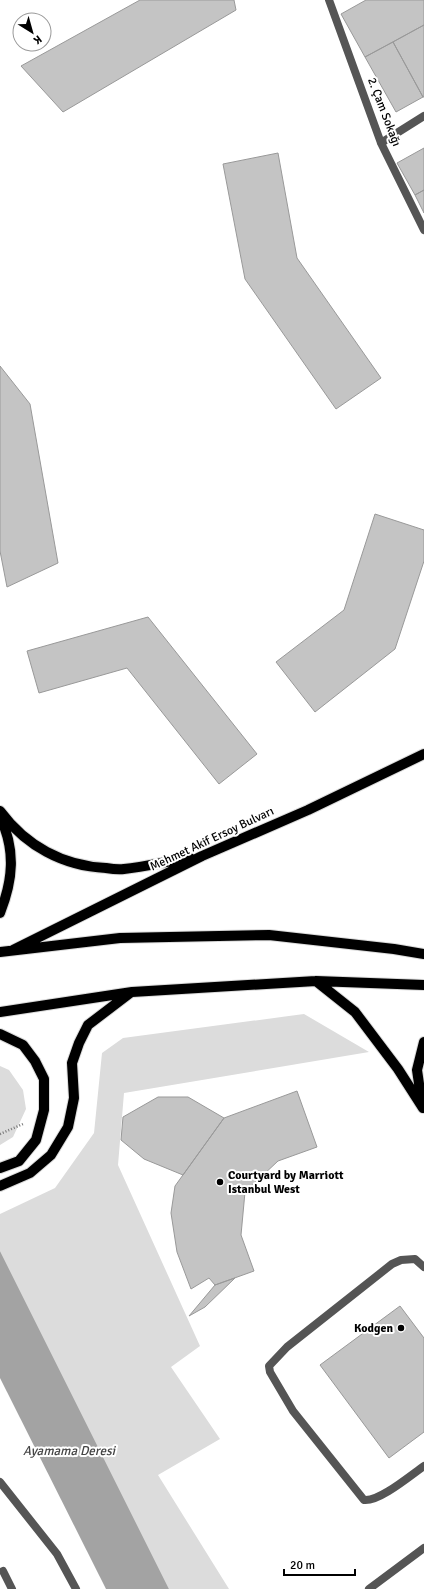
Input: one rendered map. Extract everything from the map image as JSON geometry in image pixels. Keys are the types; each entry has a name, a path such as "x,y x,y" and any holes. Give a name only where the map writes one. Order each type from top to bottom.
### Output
{"main road":[{"name":"Mehmet Akif Ersoy Bulvarı","path":"13,950 202,856 308,810 424,754"},
{"path":"0,811 7,821 24,838 42,850 66,861 90,867 123,869 202,856"},
{"path":"0,817 8,840 12,858 7,896 0,913"},
{"name":"Mehmet Akif Ersoy Bulvarı","path":"0,952 120,938 269,935 394,949 424,954"},
{"path":"316,981 355,1012 398,1069 423,1108 417,1070 424,1042"},
{"path":"0,1012 132,992 316,981 424,985"},
{"path":"0,1186 30,1174 51,1155 68,1127 74,1098 72,1063 79,1043 88,1025 132,992"},
{"path":"0,1034 23,1045 35,1061 44,1079 44,1110 36,1140 19,1161 0,1168"}],"street":[{"name":"2. Çam Sokağı","path":"329,0 381,143 424,230"},
{"path":"381,143 424,116"},
{"path":"424,1267 415,1259 400,1260 392,1264 287,1347 269,1366 270,1372 293,1411 364,1500 370,1501 392,1489 424,1466"},
{"path":"0,1482 57,1554 76,1589"},
{"path":"369,1589 424,1548"},
{"path":"3,1571 12,1589"}],"path":[{"path":"0,1134 27,1122"}],"shaded area":[{"path":"304,1014 369,1052 124,1093 118,1165 200,1346 171,1367 220,1439 158,1475 229,1589 169,1589 0,1251 0,1214 55,1188 94,1133 102,1053 123,1038"},
{"path":"0,1066 9,1070 23,1090 26,1109 13,1137 0,1145"}],"water":[{"name":"Ayamama Deresi","path":"0,1251 169,1589 106,1589 0,1378"}],"building":[{"path":"140,0 234,0 236,10 63,112 21,66 46,52 52,52 52,49"},
{"path":"366,0 424,0 424,25 365,57 341,14"},
{"path":"424,25 424,97 423,97 393,42"},
{"path":"393,42 423,97 396,112 365,57"},
{"path":"424,148 424,190 415,195 397,163"},
{"path":"278,153 297,258 381,378 336,409 245,279 223,164"},
{"path":"424,190 424,213 415,195"},
{"path":"0,366 30,404 58,563 7,587 0,551"},
{"path":"375,514 424,530 424,561 395,649 315,712 276,662 344,610"},
{"path":"148,617 257,754 219,784 127,668 39,693 27,651"},
{"path":"297,1091 317,1147 278,1161 245,1192 241,1235 254,1271 215,1285 209,1278 191,1289 177,1252 171,1213 175,1186 224,1118"},
{"path":"158,1097 188,1097 224,1118 183,1175 144,1159 121,1140 123,1117"},
{"path":"235,1278 205,1307 189,1316 215,1285"},
{"path":"400,1306 424,1338 424,1432 389,1458 320,1365"}],"place":[{"name":"Courtyard by Marriott Istanbul West","path":"220,1182"},
{"name":"Kodgen","path":"401,1328"}]}
